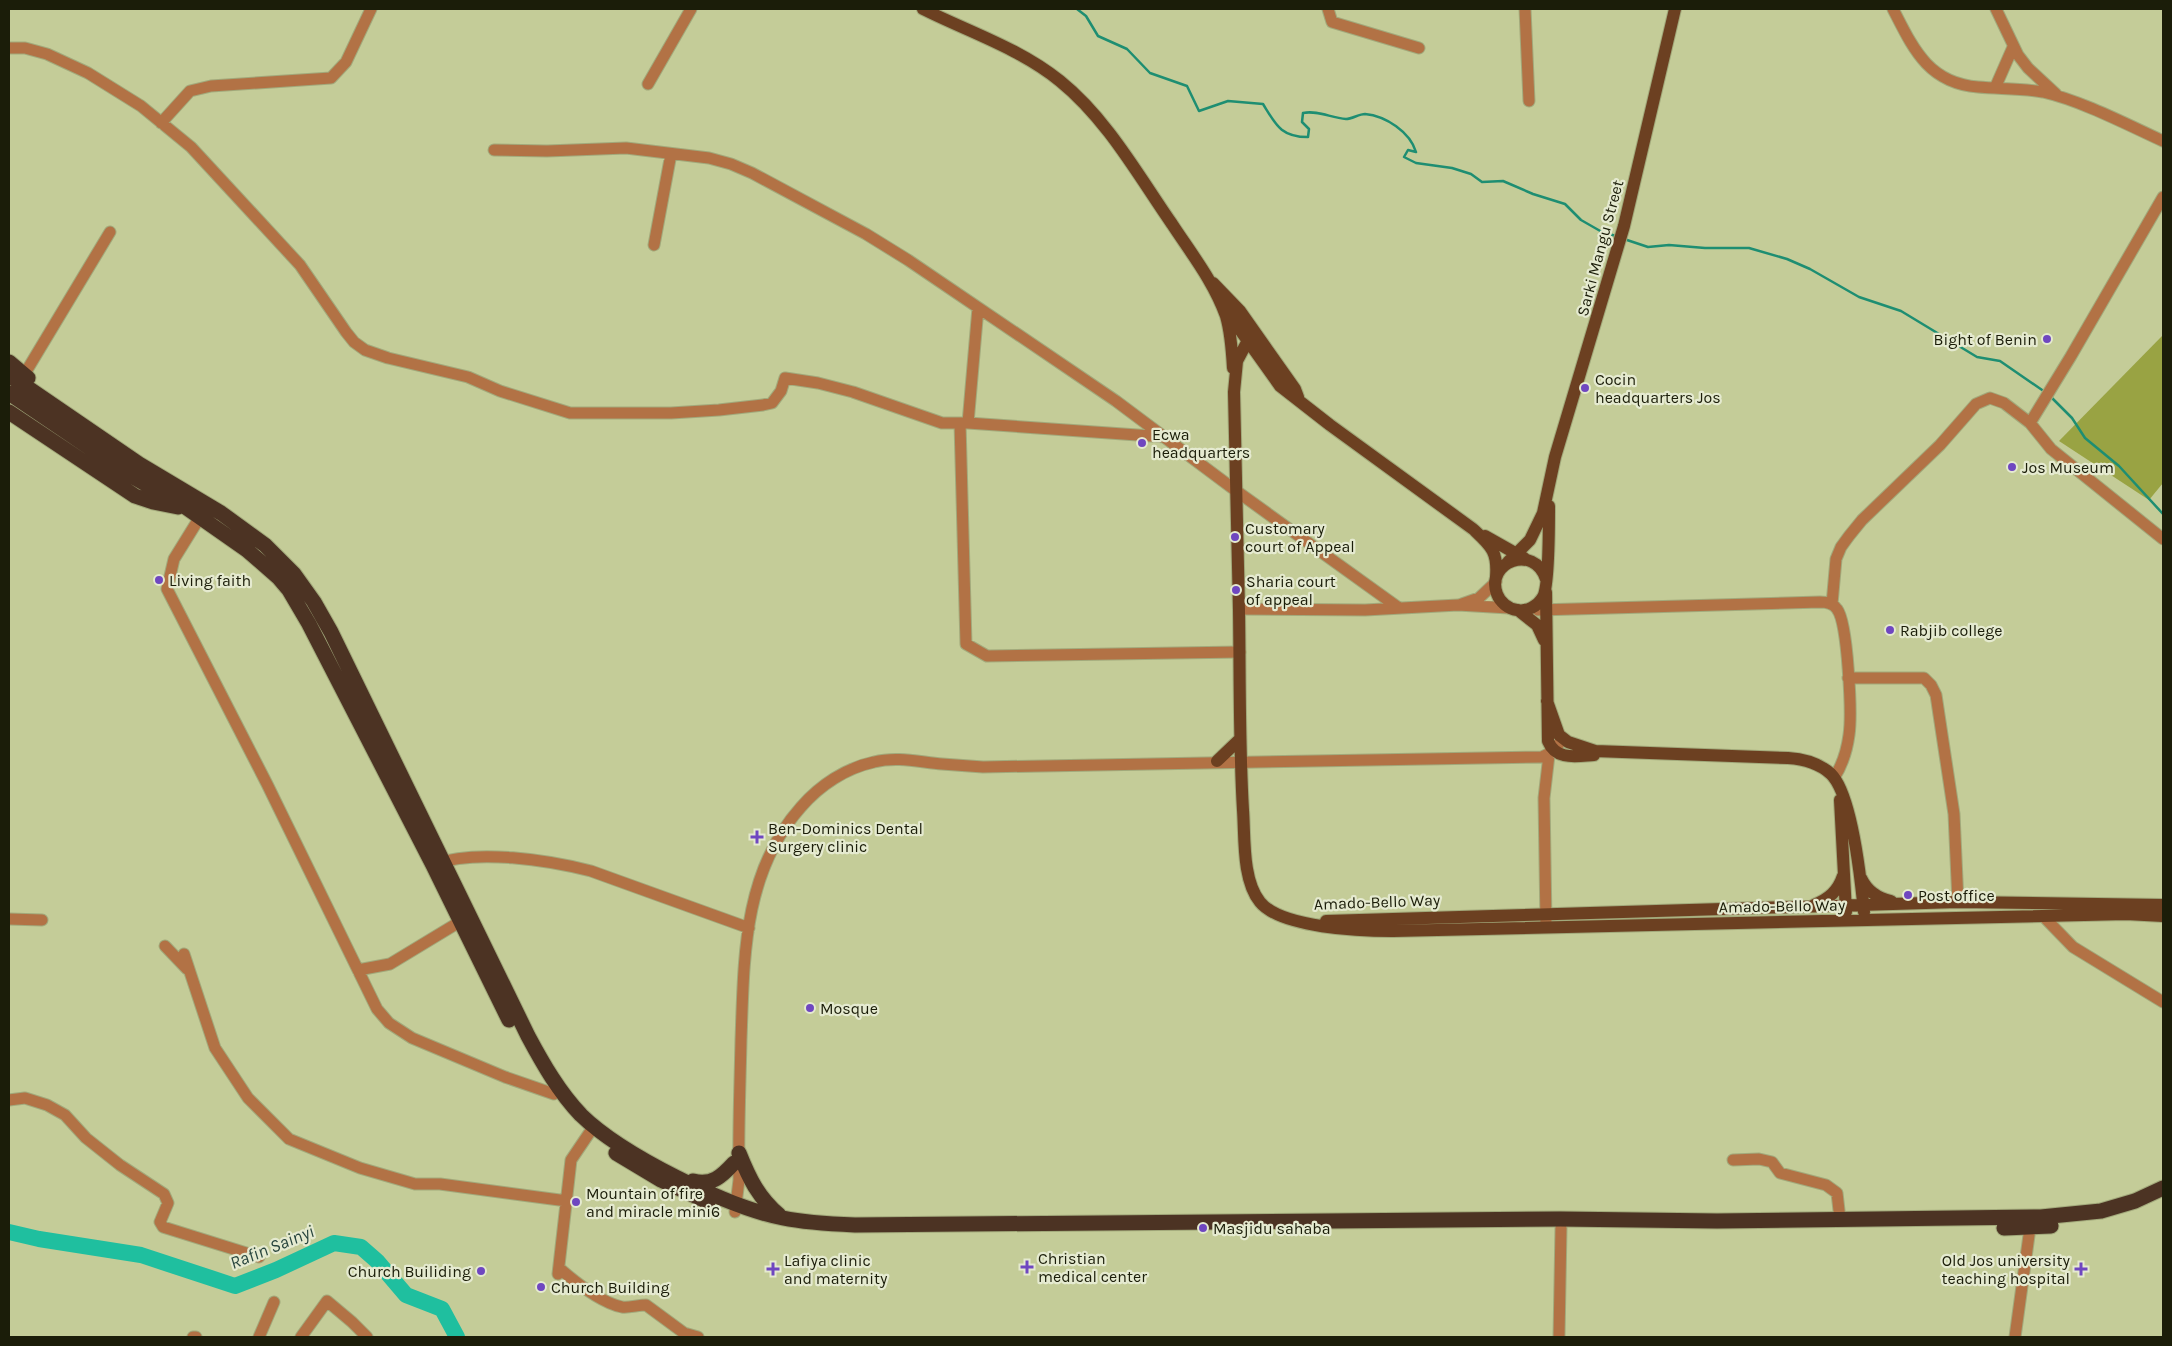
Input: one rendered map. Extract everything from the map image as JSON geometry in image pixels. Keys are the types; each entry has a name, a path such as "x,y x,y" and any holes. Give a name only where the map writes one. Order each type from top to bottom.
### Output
{"highway":[{"path":"9,362 16,375 135,469 247,550 278,577 289,590 438,863 548,1072 568,1100 610,1149 641,1170 687,1193 782,1218 855,1225 1560,1219 1717,1221 2067,1216 2118,1206 2163,1188"},
{"path":"16,375 138,451 159,468 168,480"},
{"path":"9,393 135,469 168,480 265,545 294,574 314,602 330,632 438,863 461,921 518,1038 554,1094 570,1115 593,1130 732,1206 794,1228 818,1232 866,1234 1561,1228 2030,1228 2098,1220 2136,1209 2163,1197"},
{"path":"9,412 135,496 193,512"},
{"path":"678,1177 699,1182 713,1181 722,1176 736,1158 755,1190 766,1204 782,1218"}],"main road":[{"path":"923,9 1019,54 1060,81 1076,96 1110,133 1206,276 1225,314 1230,334 1234,392 1240,652 1240,761 1246,854 1250,883 1260,902 1273,913 1303,922"},
{"name":"Sarki Mangu Street","path":"1548,494 1555,457 1624,226 1675,9"},
{"path":"1206,276 1226,295 1280,386 1330,425 1473,529 1518,559 1540,568 1546,585 1540,602 1518,609"},
{"path":"1216,294 1251,337"},
{"path":"1234,392 1238,361 1251,337"},
{"path":"1496,579 1502,568 1518,559 1538,527 1548,494"},
{"path":"1548,494 1546,734 1551,753 1571,756 1614,753 1799,759 1818,765 1837,782 1851,821 1864,920"},
{"path":"1473,529 1494,550 1497,563 1497,595 1537,624 1546,645"},
{"path":"1547,701 1556,730 1562,739 1582,748 1614,753"},
{"path":"1217,761 1240,739"},
{"path":"1837,782 1846,905 1845,921"},
{"path":"1859,873 1863,883 1874,894 1889,901 1907,903"},
{"path":"1810,906 1824,901 1836,891 1844,874"},
{"name":"Amado-Bello Way","path":"1303,922 1907,903 2163,905"},
{"name":"Amado-Bello Way","path":"1303,922 1370,931 2126,914 2163,916"}],"street":[{"path":"161,123 190,91 211,86 331,78 346,62 371,9"},
{"path":"648,84 691,9"},
{"path":"1328,9 1332,22 1419,48"},
{"path":"1525,9 1528,101"},
{"path":"1893,9 1912,47 1930,68 1958,83 1975,87 2044,92 2103,113 2163,141"},
{"path":"1996,9 2013,47 2028,68 2061,99"},
{"path":"1995,88 2013,47"},
{"path":"9,48 25,48 47,54 88,73 140,106 191,147 300,265 354,342 365,350 388,358 468,377 500,391 570,413 671,413 763,405 772,403 781,391 785,378 818,383 853,392 942,424 964,423 1166,437"},
{"path":"494,150 547,151 626,148 709,158 731,164 752,173 874,239 908,260 1116,401 1235,490 1399,608"},
{"path":"654,245 671,154"},
{"path":"2030,423 2163,197"},
{"path":"16,375 110,232"},
{"path":"978,308 964,423 966,644 987,656 1240,652"},
{"path":"1832,604 1836,559 1845,542 1862,520 1940,445 1976,404 1983,399 1997,399 2030,423 2051,449 2163,539"},
{"path":"193,512 174,559 167,589 267,784 377,1009 399,1031 505,1077 554,1094"},
{"path":"1458,605 1479,598 1496,579"},
{"path":"1239,609 1347,610 1458,605 1546,609 1820,602 1832,604 1837,609 1843,625 1851,717 1845,756 1837,782"},
{"path":"1848,678 1924,678 1931,684 1936,695 1954,814 1958,902"},
{"path":"1546,927 1544,798 1551,753 1562,739"},
{"path":"732,1206 739,1132 743,983 751,912 762,869 777,838 804,803 825,784 862,765 892,759 983,767 1217,761 1532,757 1551,753"},
{"path":"438,863 462,858 491,858 567,865 590,871 749,928"},
{"path":"2043,916 2073,947 2163,1002"},
{"path":"9,919 42,920"},
{"path":"358,970 390,964 461,921"},
{"path":"164,946 190,972"},
{"path":"184,954 215,1048 248,1098 289,1139 360,1168 415,1184 440,1184 567,1201"},
{"path":"9,1100 25,1098 47,1105 65,1115 86,1138 120,1165 164,1194 168,1202 160,1222 162,1227 259,1257"},
{"path":"593,1130 571,1160 558,1271 608,1301 623,1307 646,1305 684,1333 698,1337"},
{"path":"1733,1160 1766,1160 1772,1162 1780,1173 1826,1186 1837,1193 1840,1219"},
{"path":"1559,1337 1561,1228"},
{"path":"2015,1337 2030,1228"},
{"path":"301,1337 327,1301 367,1337"},
{"path":"259,1337 274,1302"}],"green space":[{"path":"2163,335 2163,483 2149,500 2059,441"}],"waterway":[{"path":"1077,9 1086,16 1098,36 1127,49 1150,73 1187,86 1199,111 1228,101 1263,104 1276,124 1285,132 1291,135 1308,137 1309,129 1302,122 1303,113 1309,112 1346,119 1363,114 1373,115 1389,122 1403,132 1416,152 1408,150 1404,157 1416,163 1452,168 1471,174 1482,182 1503,181 1533,194 1565,204 1581,220 1602,232 1616,236"},
{"path":"1624,239 1648,247 1669,245 1705,248 1749,248 1787,259 1810,269 1859,297 1901,311 1977,357 2000,361 2045,392"},
{"path":"2051,397 2072,418 2085,438 2119,466 2163,514"},
{"name":"Rafin Sainyi","path":"9,1232 39,1239 141,1255 235,1286 276,1270 334,1243 361,1247 377,1261 406,1295 442,1309 457,1337"}],"place":[{"name":"Bight of Benin","path":"2047,339"},
{"name":"Cocin headquarters Jos","path":"1585,388"},
{"name":"Ecwa headquarters","path":"1142,443"},
{"name":"Jos Museum","path":"2012,467"},
{"name":"Customary court of Appeal","path":"1235,537"},
{"name":"Living faith","path":"159,580"},
{"name":"Sharia court of appeal","path":"1236,590"},
{"name":"Rabjib college","path":"1890,630"},
{"name":"Ben-Dominics Dental Surgery clinic","path":"757,837"},
{"name":"Post office","path":"1908,895"},
{"name":"Mosque","path":"810,1008"},
{"name":"Mountain of fire and miracle mini6","path":"576,1202"},
{"name":"Masjidu sahaba","path":"1203,1228"},
{"name":"Christian medical center","path":"1027,1267"},
{"name":"Lafiya clinic and maternity","path":"773,1269"},
{"name":"Old Jos university teaching hospital","path":"2081,1269"},
{"name":"Church Builiding","path":"481,1271"},
{"name":"Church Building","path":"541,1287"}]}
